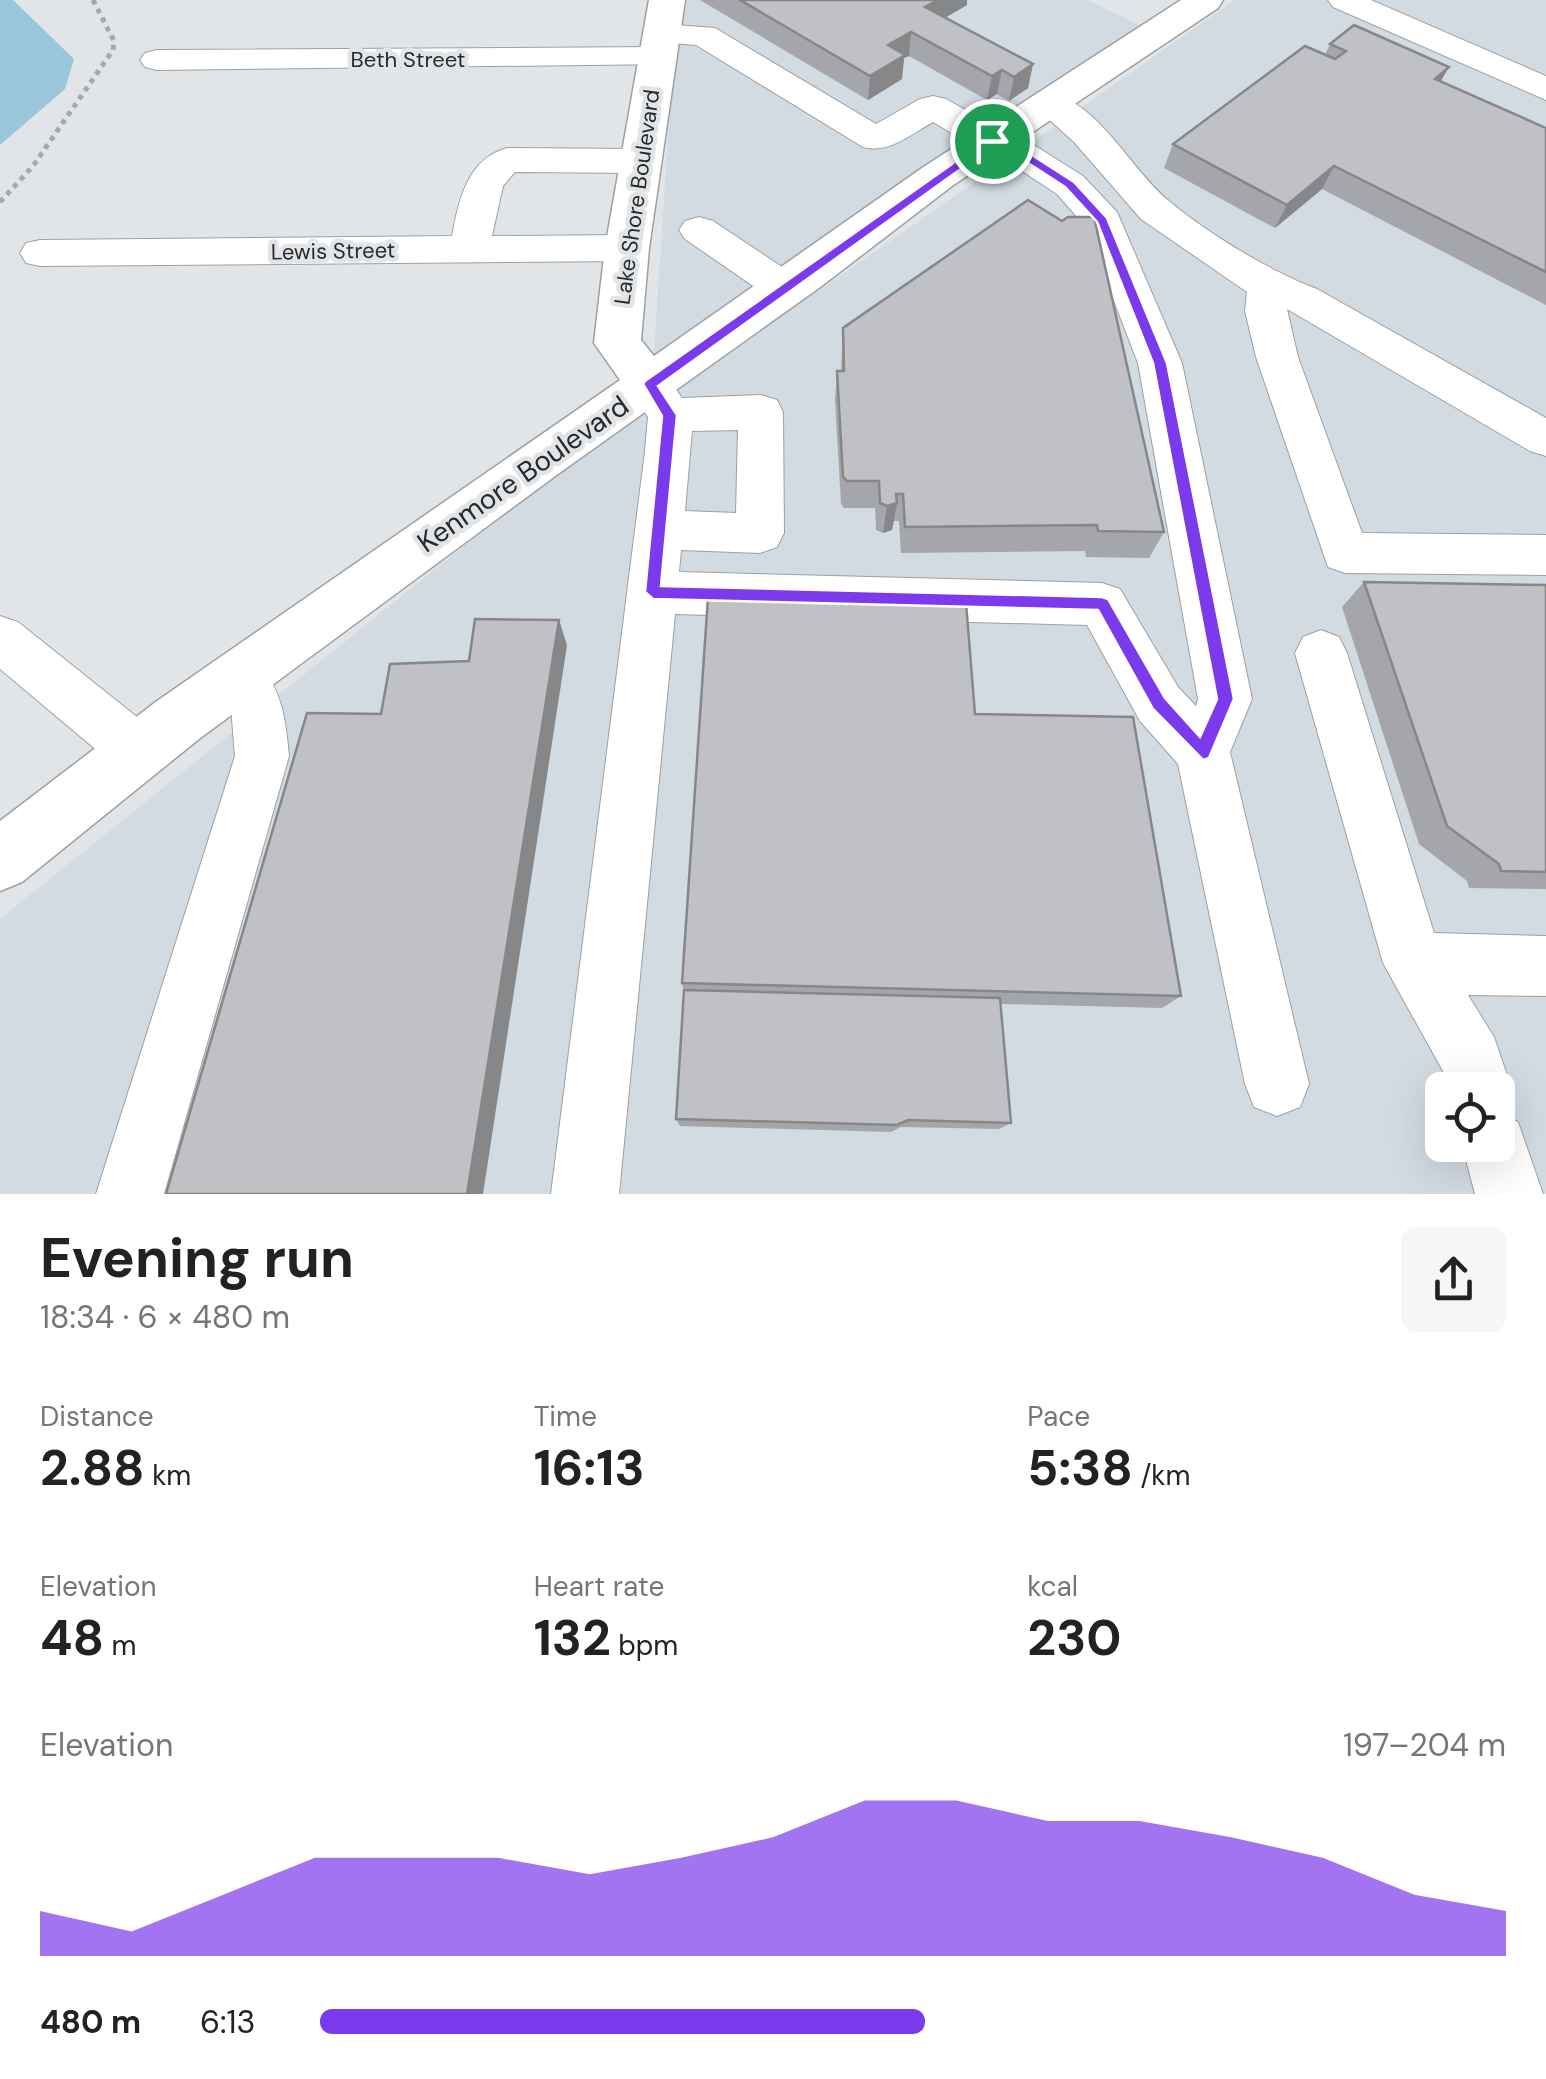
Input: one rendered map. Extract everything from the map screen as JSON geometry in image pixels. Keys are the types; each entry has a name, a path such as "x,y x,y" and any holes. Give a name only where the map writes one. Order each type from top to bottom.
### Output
{"main road":[{"name":"Kenmore Boulevard","path":"0,860 138,750 241,675 660,400 786,289 994,139 1205,0"},
{"name":"Lake Shore Boulevard","path":"660,400 617,343 627,248 662,30"}],"street":[{"path":"1344,0 1546,90"},
{"name":"Beth Street","path":"157,60 662,30 704,35 876,139 932,107 994,139"},
{"path":"1048,103 1086,134 1156,210 1268,286 1302,299 1546,439"},
{"path":"994,139 1070,184 1103,220 1160,363 1225,699 1203,752"},
{"path":"469,250 486,182 496,164 507,160 640,162"},
{"path":"700,230 786,289"},
{"name":"Lewis Street","path":"40,253 627,248"},
{"path":"1268,286 1266,311 1277,357 1345,554 1546,555"},
{"path":"586,1194 660,530 660,400 761,412 760,533 660,530"},
{"path":"653,592 1102,604 1159,704 1203,752 1278,1084"},
{"path":"0,638 138,750"},
{"path":"1321,653 1413,963 1472,1059 1475,1072"},
{"path":"130,1194 262,756 257,704 241,675"},
{"path":"1413,963 1546,966"},
{"path":"1500,1162 1509,1194"}],"path":[{"path":"0,202 33,166 113,50 114,41 93,0"}],"shaded area":[{"path":"677,0 1087,0 1142,26 653,367"},
{"path":"1235,0 1546,0 1546,1194 0,1194 0,919 531,492"}],"water":[{"path":"0,0 13,0 74,59 65,89 0,145"}],"building":[{"path":"740,0 938,0 925,7 1033,64 1014,77 1002,70 992,76 911,32 888,45 905,55 870,76"},
{"path":"1354,25 1449,67 1435,79 1546,128 1546,272 1334,166 1287,205 1173,144 1305,46 1335,59 1346,51 1330,44"},
{"path":"1028,200 1062,221 1068,217 1094,217 1164,532 1098,531 1097,525 905,527 903,494 896,494 897,503 887,506 880,503 879,481 847,481 843,477 837,371 844,371 843,328"},
{"path":"1364,582 1546,585 1546,872 1501,871 1499,864 1447,826"},
{"path":"708,597 966,603 975,714 1133,717 1181,996 682,983"},
{"path":"475,619 559,620 467,1194 166,1194 307,713 381,714 390,664 469,661"},
{"path":"684,990 1000,998 1011,1123 908,1120 897,1125 676,1119"}],"route":[{"path":"997,138 1070,184 1103,220 1160,363 1225,699 1203,752 1159,704 1102,604 653,592 670,415 650,384 992,141 997,138"}]}
